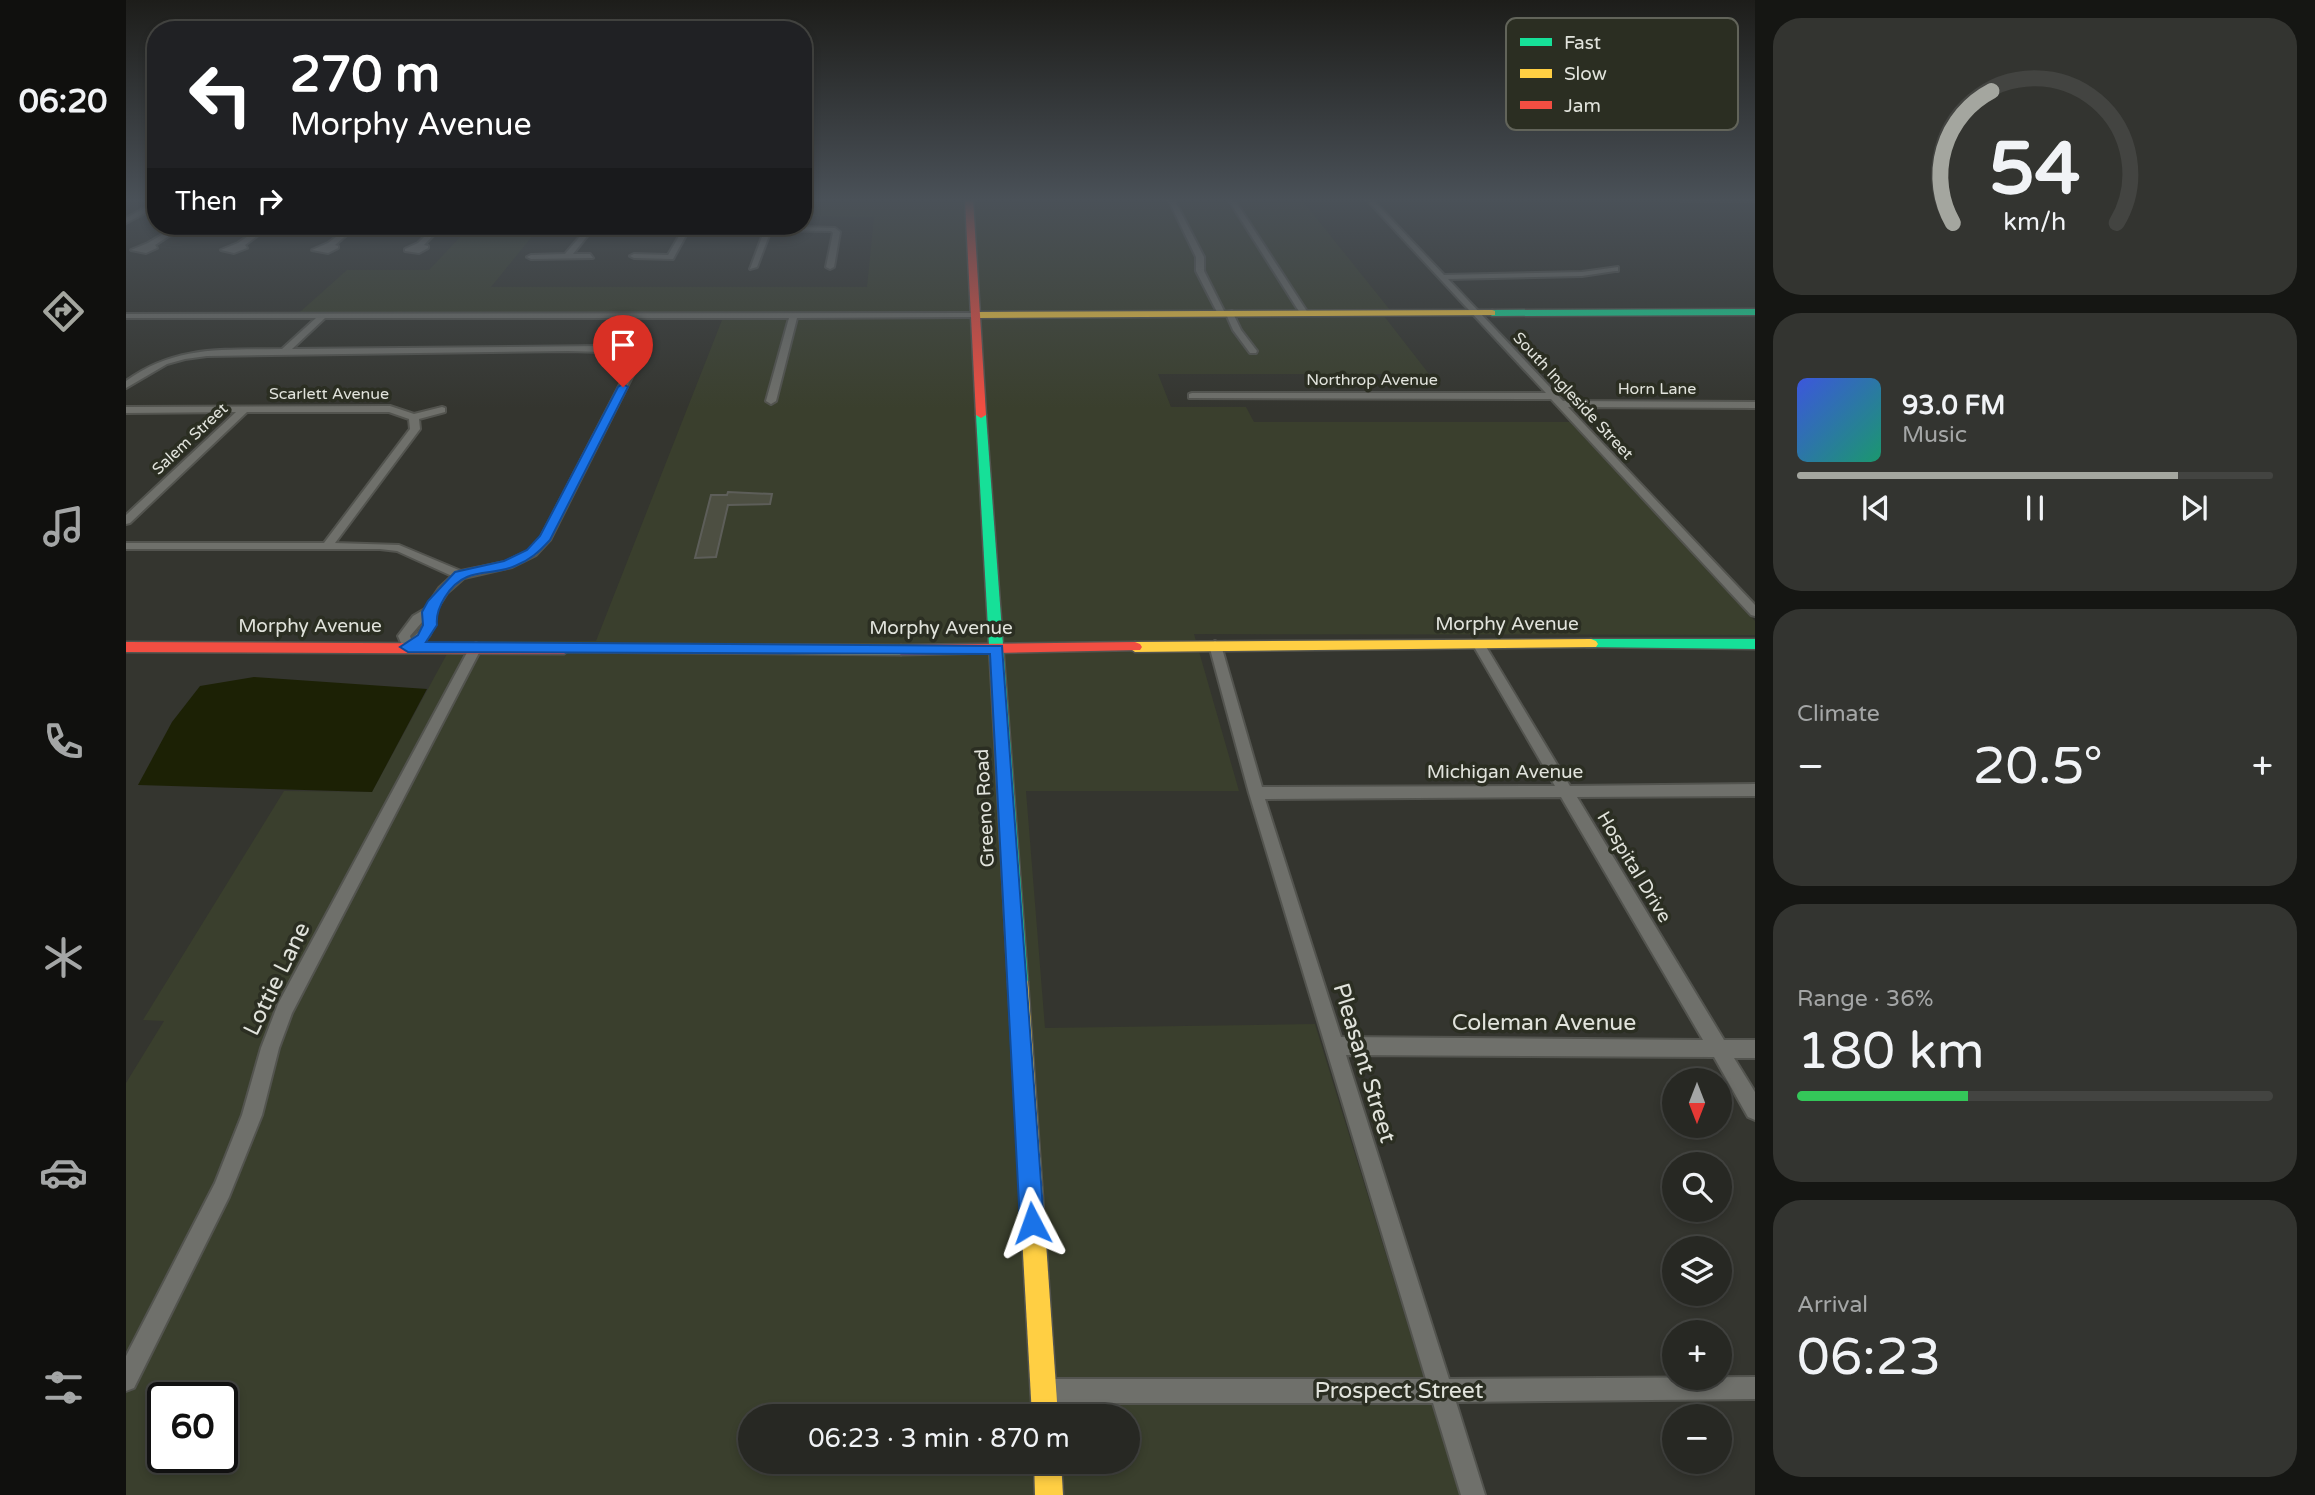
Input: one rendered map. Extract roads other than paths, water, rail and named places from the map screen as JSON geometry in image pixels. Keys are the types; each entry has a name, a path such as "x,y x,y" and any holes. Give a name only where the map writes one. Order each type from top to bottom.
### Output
{"street":[{"name":"Greeno Road","path":"974,269 990,580 997,650 1044,1404"},
{"path":"1200,269 1225,314 1253,351"},
{"path":"1276,269 1304,313"},
{"name":"South Ingleside Street","path":"1433,269 1755,612"},
{"path":"1441,277 1583,274 1615,269"},
{"path":"126,316 1755,312"},
{"path":"284,352 323,316"},
{"path":"771,401 793,316"},
{"path":"126,385 157,363 180,356 284,352 425,352 458,348 604,349 631,355 635,360 546,538 532,553 508,565 460,575 435,601 429,612 430,625 423,638 408,647"},
{"name":"Northrop Avenue","path":"1192,396 1552,396"},
{"name":"Horn Lane","path":"1559,404 1755,405"},
{"name":"Salem Street","path":"126,522 245,409"},
{"name":"Scarlett Avenue","path":"126,410 390,409 414,417 415,429 328,545"},
{"path":"414,417 442,410"},
{"path":"126,546 328,545 399,548 460,575"},
{"name":"Morphy Avenue","path":"126,648 997,650 1215,645 1755,644"},
{"name":"Pleasant Street","path":"1215,645 1256,793 1473,1495"},
{"name":"Hospital Drive","path":"1479,645 1755,1110"},
{"name":"Lottie Lane","path":"126,1380 222,1190 252,1115 270,1048 284,1010 476,647"},
{"name":"Michigan Avenue","path":"1256,793 1755,790"},
{"name":"Coleman Avenue","path":"1333,1046 1755,1049"},
{"name":"Prospect Street","path":"1043,1391 1755,1388"},
{"path":"1048,1474 1049,1495"}]}
